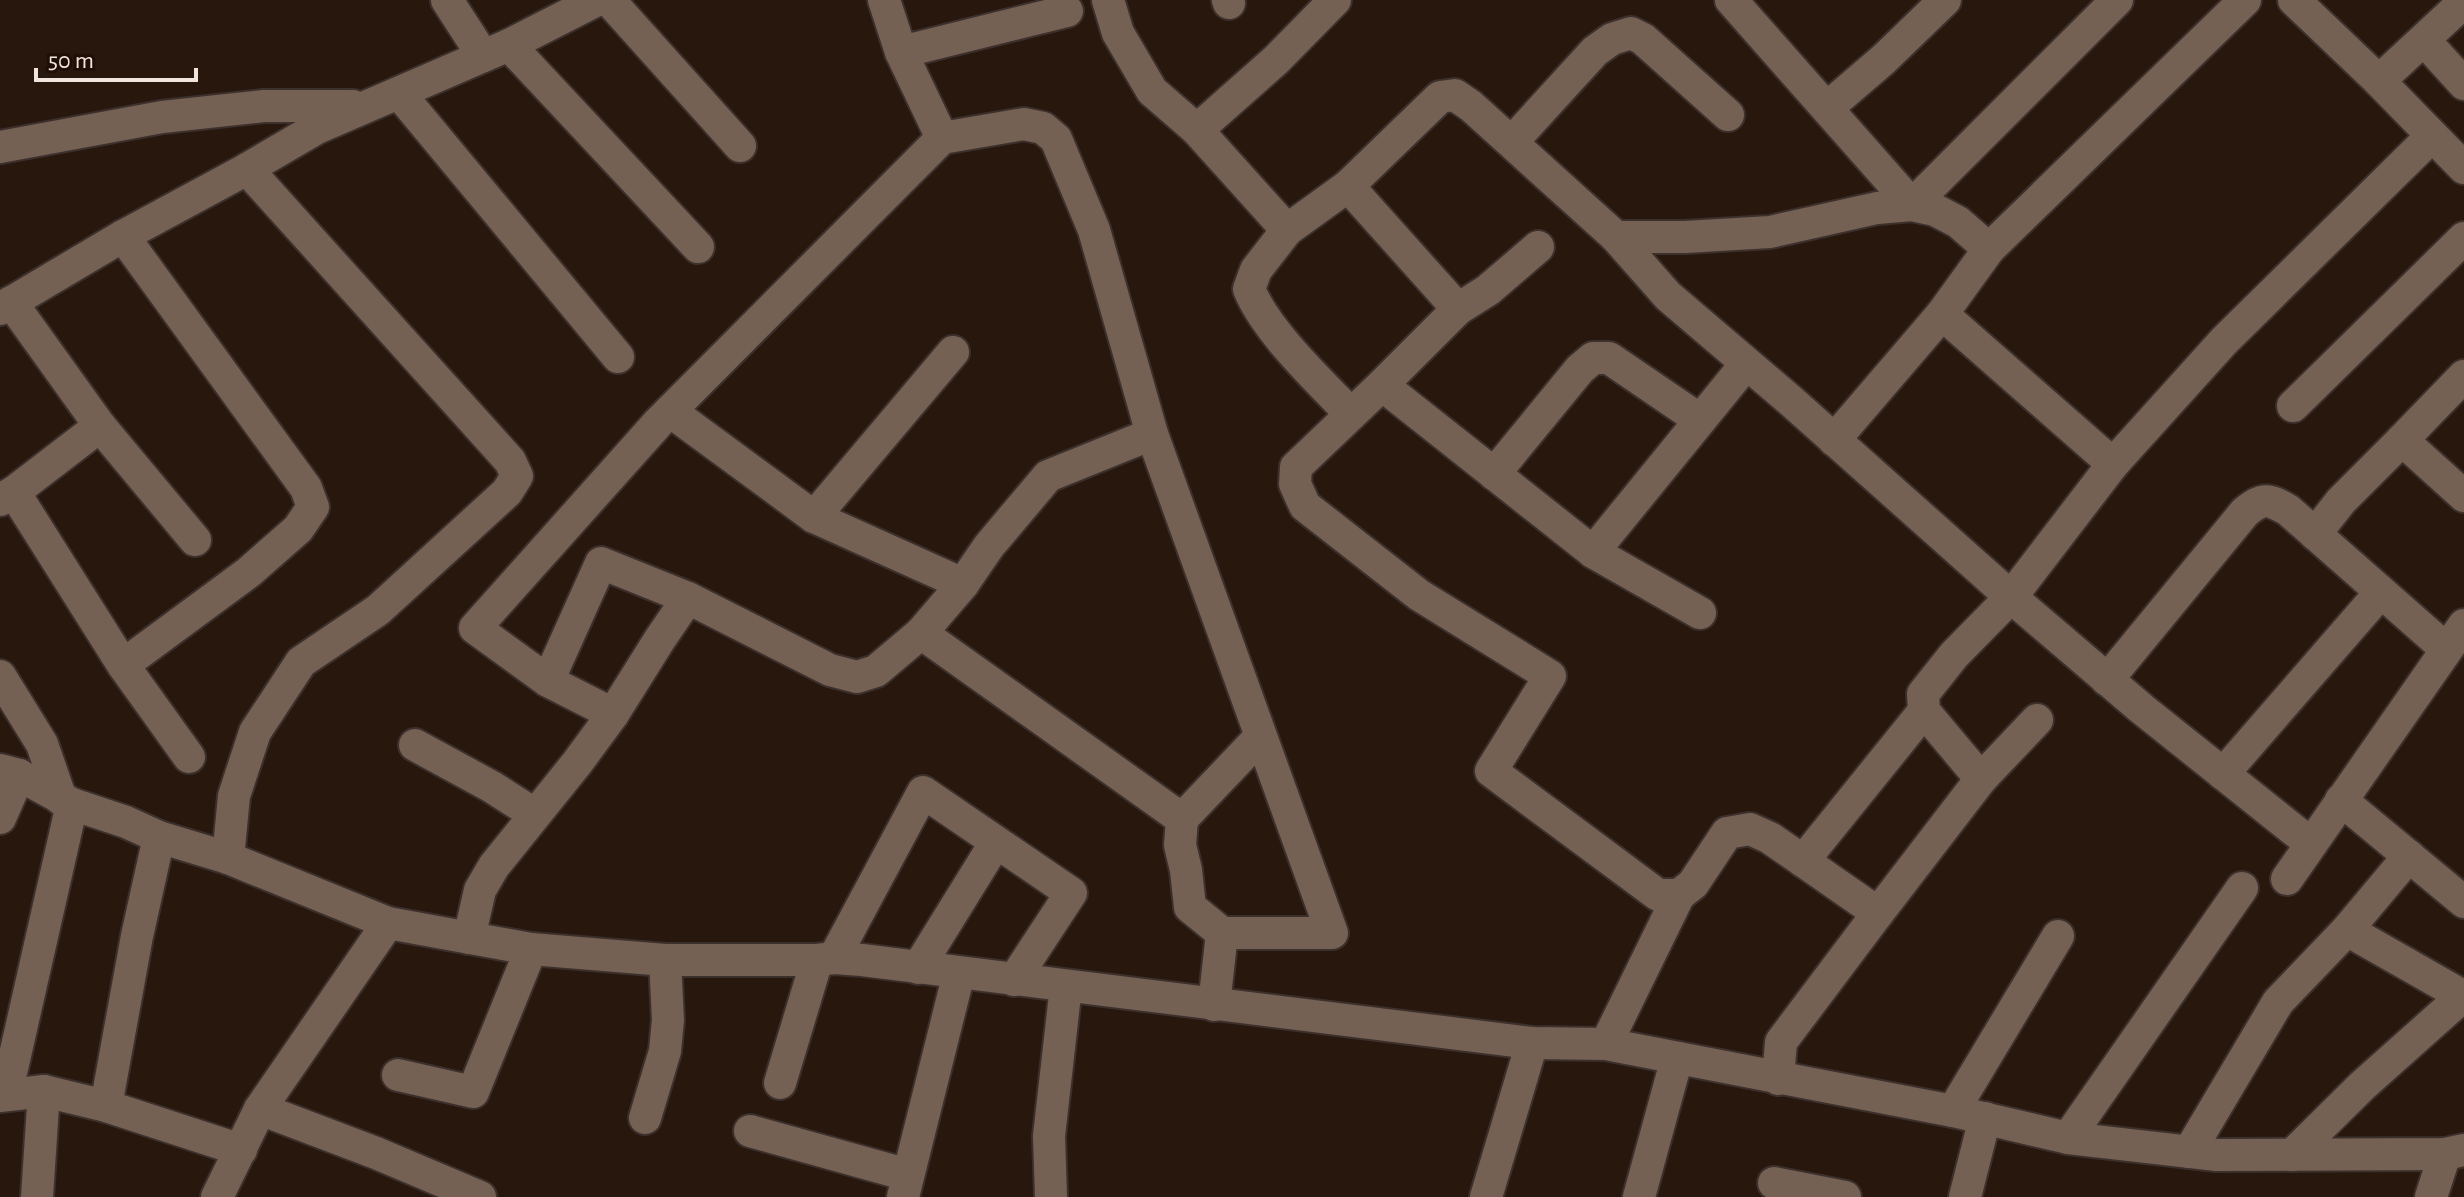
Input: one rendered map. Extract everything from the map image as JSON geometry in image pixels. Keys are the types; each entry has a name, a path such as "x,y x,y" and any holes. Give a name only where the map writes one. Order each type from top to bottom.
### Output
{"street":[{"path":"447,0 698,247"},
{"path":"195,540 6,306 123,236 317,128 496,50 597,0"},
{"path":"609,0 740,146"},
{"path":"884,0 901,52 942,138"},
{"path":"1108,0 1118,33 1152,91 1197,130 1287,230"},
{"path":"1197,130 1276,60 1335,0"},
{"path":"1827,108 1945,0"},
{"path":"1912,205 2117,0"},
{"path":"1834,440 1942,314 1989,249 2245,0"},
{"path":"2294,0 2464,168"},
{"path":"1734,1 1912,205"},
{"path":"2379,81 2464,2"},
{"path":"901,52 1067,11"},
{"path":"1512,142 1595,51 1612,39 1631,33 1643,39 1728,115"},
{"path":"2424,40 2464,84"},
{"path":"399,93 618,357"},
{"path":"1351,414 1257,310 1249,289 1256,270 1287,230 1348,186 1440,97 1455,95 1512,142 1616,237 1668,296 2011,597 2107,680 2310,843"},
{"path":"0,147 162,117 264,106 369,106"},
{"path":"613,714 548,681 475,628 670,411 942,138 1024,124 1043,128 1056,139 1094,230 1152,434 1261,736 1332,933 1222,933 1190,907 1180,845 1182,819 1261,736"},
{"path":"1981,779 1924,711 1923,694 1954,655 2011,597 2113,464 2224,341 2432,136"},
{"path":"228,858 234,796 255,732 301,662 378,610 507,492 517,476 510,461 247,169"},
{"path":"1348,186 1458,309"},
{"path":"1616,237 1770,232 1877,208 1912,205 1935,210 1958,222 1989,249"},
{"path":"123,236 306,488 313,507 298,529 249,572 123,665"},
{"path":"2293,406 2464,238"},
{"path":"1538,247 1488,290 1458,309 1296,467 1295,484 1305,506 1419,595 1550,676 1491,771 1658,895 1679,895"},
{"path":"1942,314 2113,464"},
{"path":"814,517 953,352"},
{"path":"1494,474 1580,369 1593,358 1609,358 1700,420"},
{"path":"1593,552 1746,364"},
{"path":"2315,534 2341,501 2464,376"},
{"path":"1382,385 1593,552 1700,613"},
{"path":"670,411 814,517 963,584"},
{"path":"100,426 7,496 189,757"},
{"path":"560,533 601,563 688,598 830,670 857,677 876,671 921,633 1048,476 1152,434"},
{"path":"2402,440 2464,496"},
{"path":"2107,680 2245,512 2259,501 2272,501 2288,510 2381,592 2455,637 2287,879"},
{"path":"548,681 601,563"},
{"path":"2223,774 2381,592"},
{"path":"469,938 480,890 494,866 613,714 688,598"},
{"path":"921,633 1182,819"},
{"path":"0,676 42,744 66,801 3,1096 44,1091 106,1106 241,1150"},
{"path":"1803,861 1924,711"},
{"path":"1778,1079 1781,1042 1981,779 2037,720"},
{"path":"415,745 534,814"},
{"path":"0,818 10,773 66,801 159,837 228,858 388,923 531,949 665,960 825,959 1532,1043 1606,1044 1953,1111 2068,1138 2217,1155 2455,1152 2431,1197"},
{"path":"780,1083 825,959 923,792 1071,893 1014,980"},
{"path":"2341,800 2464,902"},
{"path":"1606,1044 1679,895 1693,884 1727,833 1750,829 1770,838 1878,913"},
{"path":"106,1106 137,936 159,837"},
{"path":"918,968 996,842"},
{"path":"2189,1152 2278,1002 2347,930 2409,856"},
{"path":"2068,1138 2242,888"},
{"path":"217,1197 260,1109 388,923"},
{"path":"2292,1155 2362,1086 2463,996 2347,930"},
{"path":"1214,1005 1222,933"},
{"path":"1953,1111 2058,936"},
{"path":"398,1075 473,1092 531,949"},
{"path":"645,1118 665,1051 668,1020 665,960"},
{"path":"750,1131 906,1186 959,973"},
{"path":"1051,1197 1049,1136 1066,986"},
{"path":"1486,1197 1532,1043"},
{"path":"1639,1197 1677,1058"},
{"path":"37,1197 44,1091"},
{"path":"260,1109 480,1197"},
{"path":"1965,1197 1985,1118"},
{"path":"1774,1183 1845,1197"}]}
